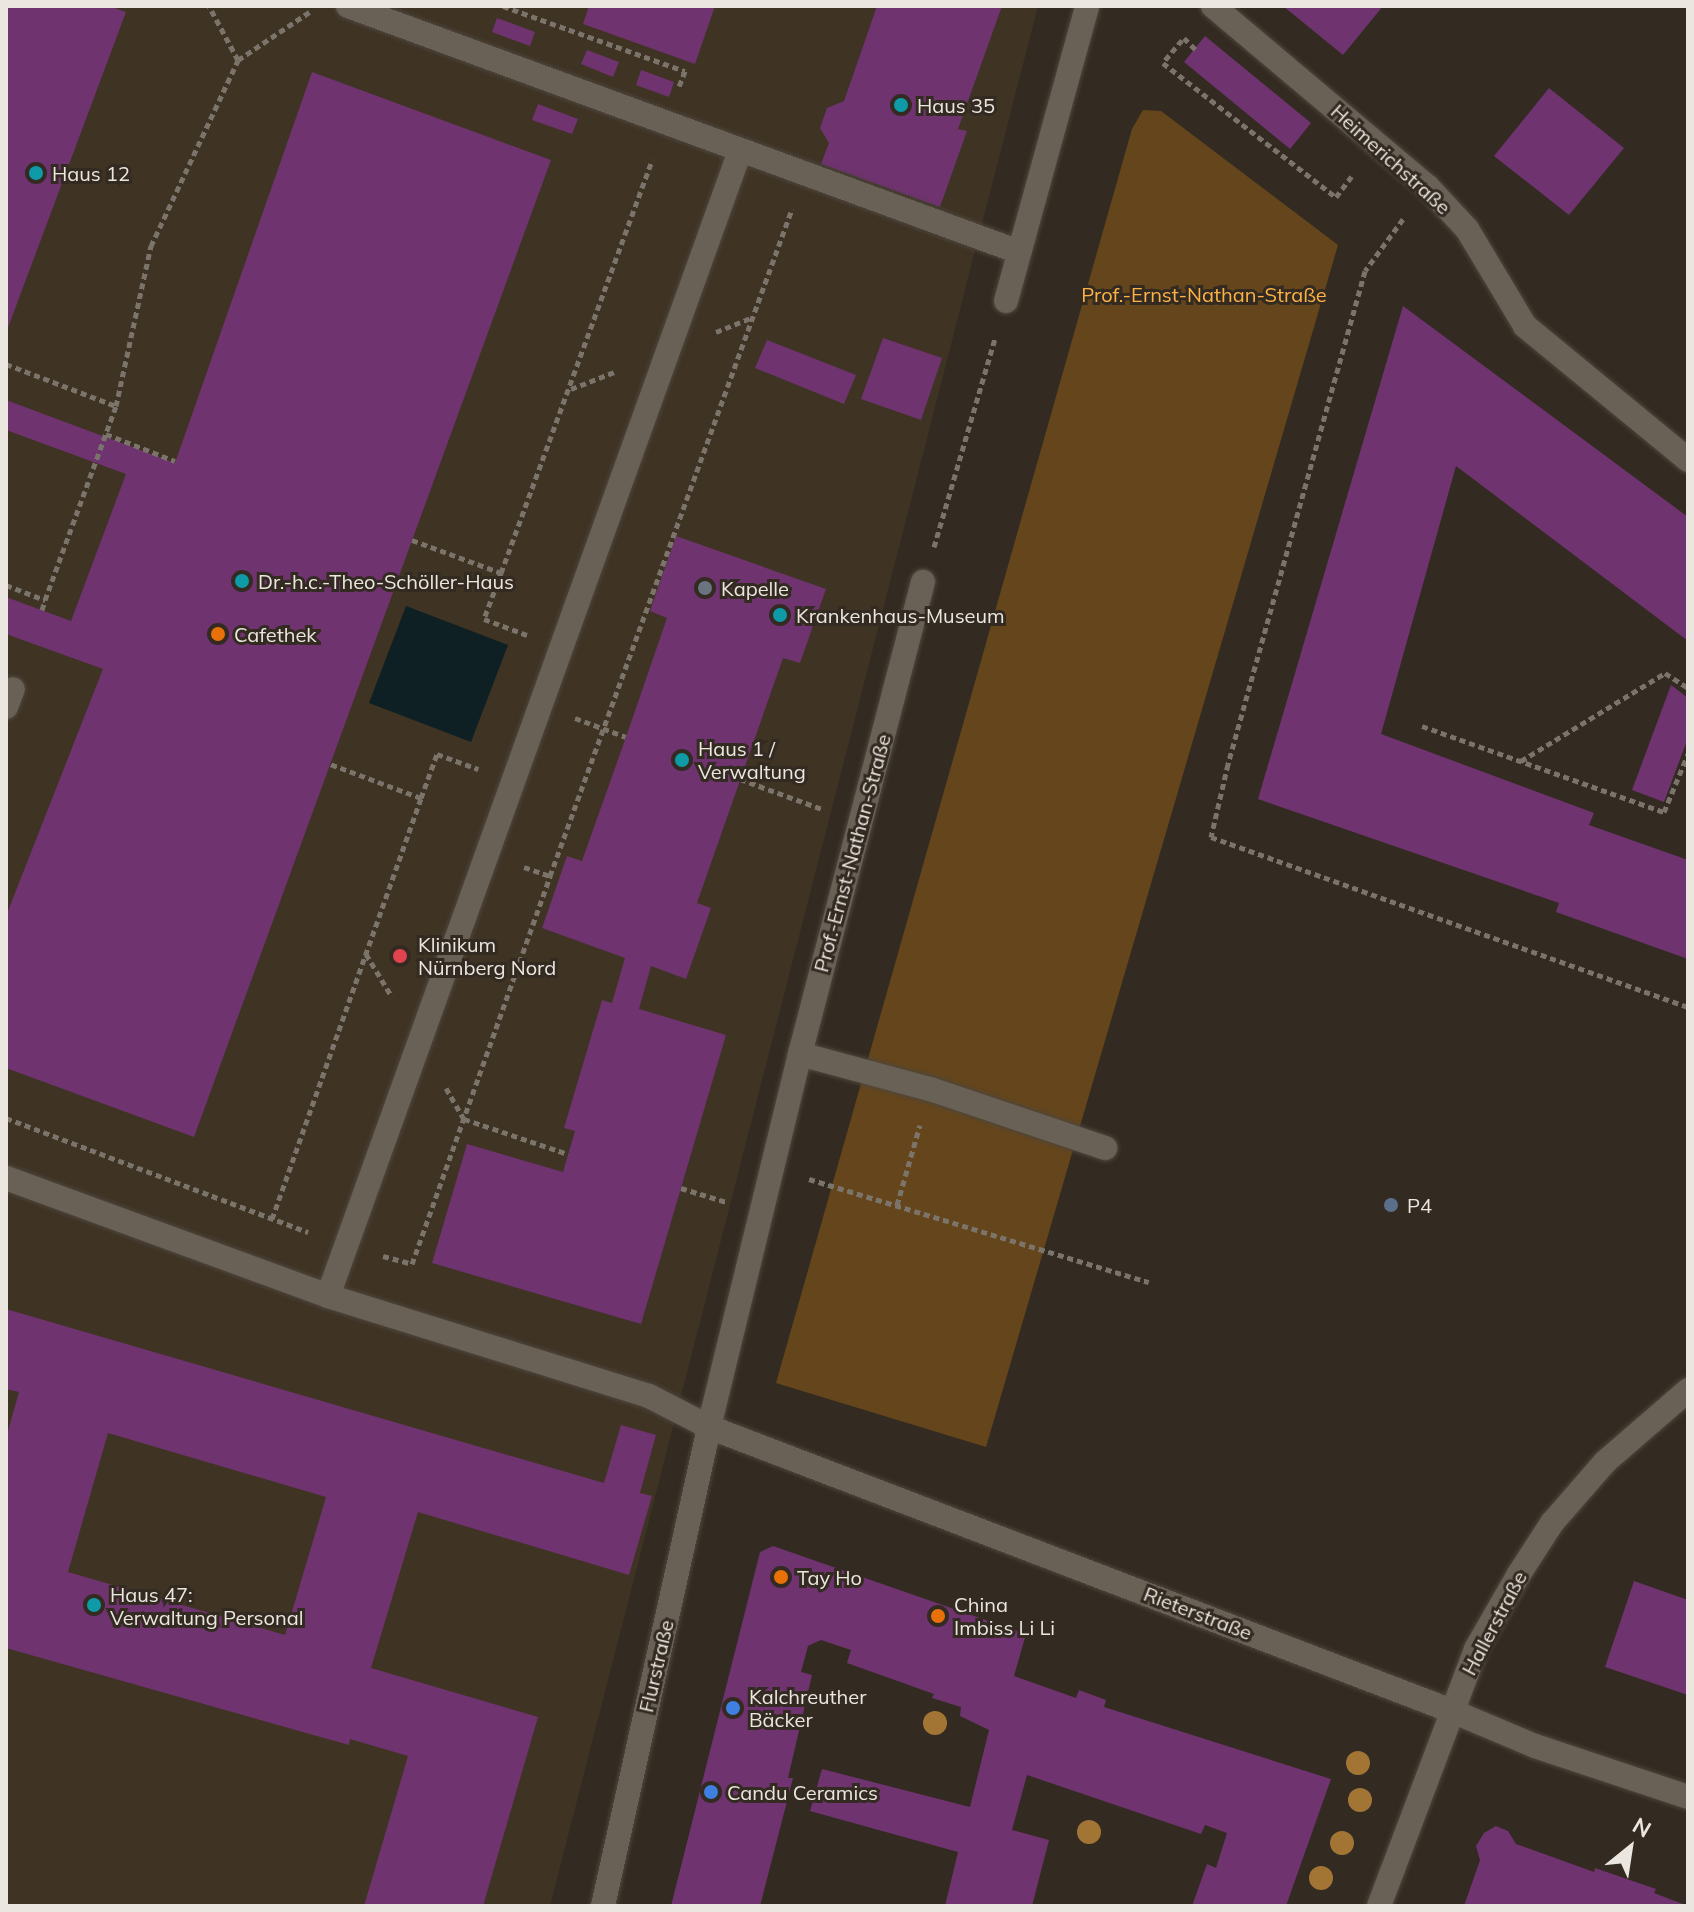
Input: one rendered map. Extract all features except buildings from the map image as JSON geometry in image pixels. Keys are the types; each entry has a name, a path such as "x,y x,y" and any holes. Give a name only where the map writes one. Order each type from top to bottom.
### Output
{"street":[{"path":"348,6 1019,252"},
{"path":"1006,301 1087,6"},
{"name":"Heimerichstraße","path":"1213,6 1427,186 1467,229 1525,326 1688,460"},
{"path":"328,1296 740,151"},
{"name":"Prof.-Ernst-Nathan-Straße","path":"709,1427 800,1054 923,582"},
{"path":"800,1054 930,1089 1105,1148"},
{"name":"Rieterstraße","path":"6,1178 328,1296 649,1396 709,1427 1452,1711 1535,1746 1688,1797"},
{"name":"Hallerstraße","path":"1379,1906 1476,1649 1552,1523 1605,1462 1688,1390"},
{"name":"Flurstraße","path":"603,1906 709,1427"}],"path":[{"path":"209,6 238,60"},
{"path":"42,610 116,406 151,246 238,60 318,6"},
{"path":"503,6 685,71 484,619 527,635 522,650"},
{"path":"1182,40 1163,63 1336,197 1356,170 1364,176"},
{"path":"6,1118 346,1246 412,1264 602,729 805,174"},
{"path":"1427,186 1365,271 1228,764 1211,837 1688,1007"},
{"path":"923,582 1006,301"},
{"path":"6,364 116,406"},
{"path":"106,434 175,461"},
{"path":"412,540 501,573"},
{"path":"6,585 45,600"},
{"path":"1521,761 1665,673 1688,688"},
{"path":"573,718 626,737"},
{"path":"1422,726 1664,812 1688,754"},
{"path":"272,1219 437,754 478,769 484,754"},
{"path":"330,764 421,798"},
{"path":"740,779 860,823"},
{"path":"487,855 550,876"},
{"path":"897,1205 930,1089"},
{"path":"464,1119 568,1154"},
{"path":"773,1169 1149,1282"}],"shaded area":[{"name":"Klinikum Nürnberg Nord","path":"6,6 1038,6 550,1906 6,1906"},
{"path":"406,606 508,645 471,742 369,703"}],"green space":[{"name":"Prof.-Ernst-Nathan-Straße","path":"1143,110 1161,111 1338,245 986,1447 776,1383 1132,129"}],"place":[{"name":"Haus 35","path":"901,105"},
{"name":"Haus 12","path":"36,173"},
{"name":"Dr.-h.c.-Theo-Schöller-Haus","path":"242,581"},
{"name":"Kapelle","path":"705,588"},
{"name":"Krankenhaus-Museum","path":"780,615"},
{"name":"Cafethek","path":"218,634"},
{"name":"Haus 1 / Verwaltung","path":"682,760"},
{"name":"Klinikum Nürnberg Nord","path":"400,956"},
{"name":"P4","path":"1391,1205"},
{"name":"Tay Ho","path":"781,1577"},
{"name":"Haus 47: Verwaltung Personal","path":"94,1605"},
{"name":"China Imbiss Li Li","path":"938,1616"},
{"name":"Kalchreuther Bäcker","path":"733,1708"},
{"name":"Candu Ceramics","path":"711,1792"}]}
